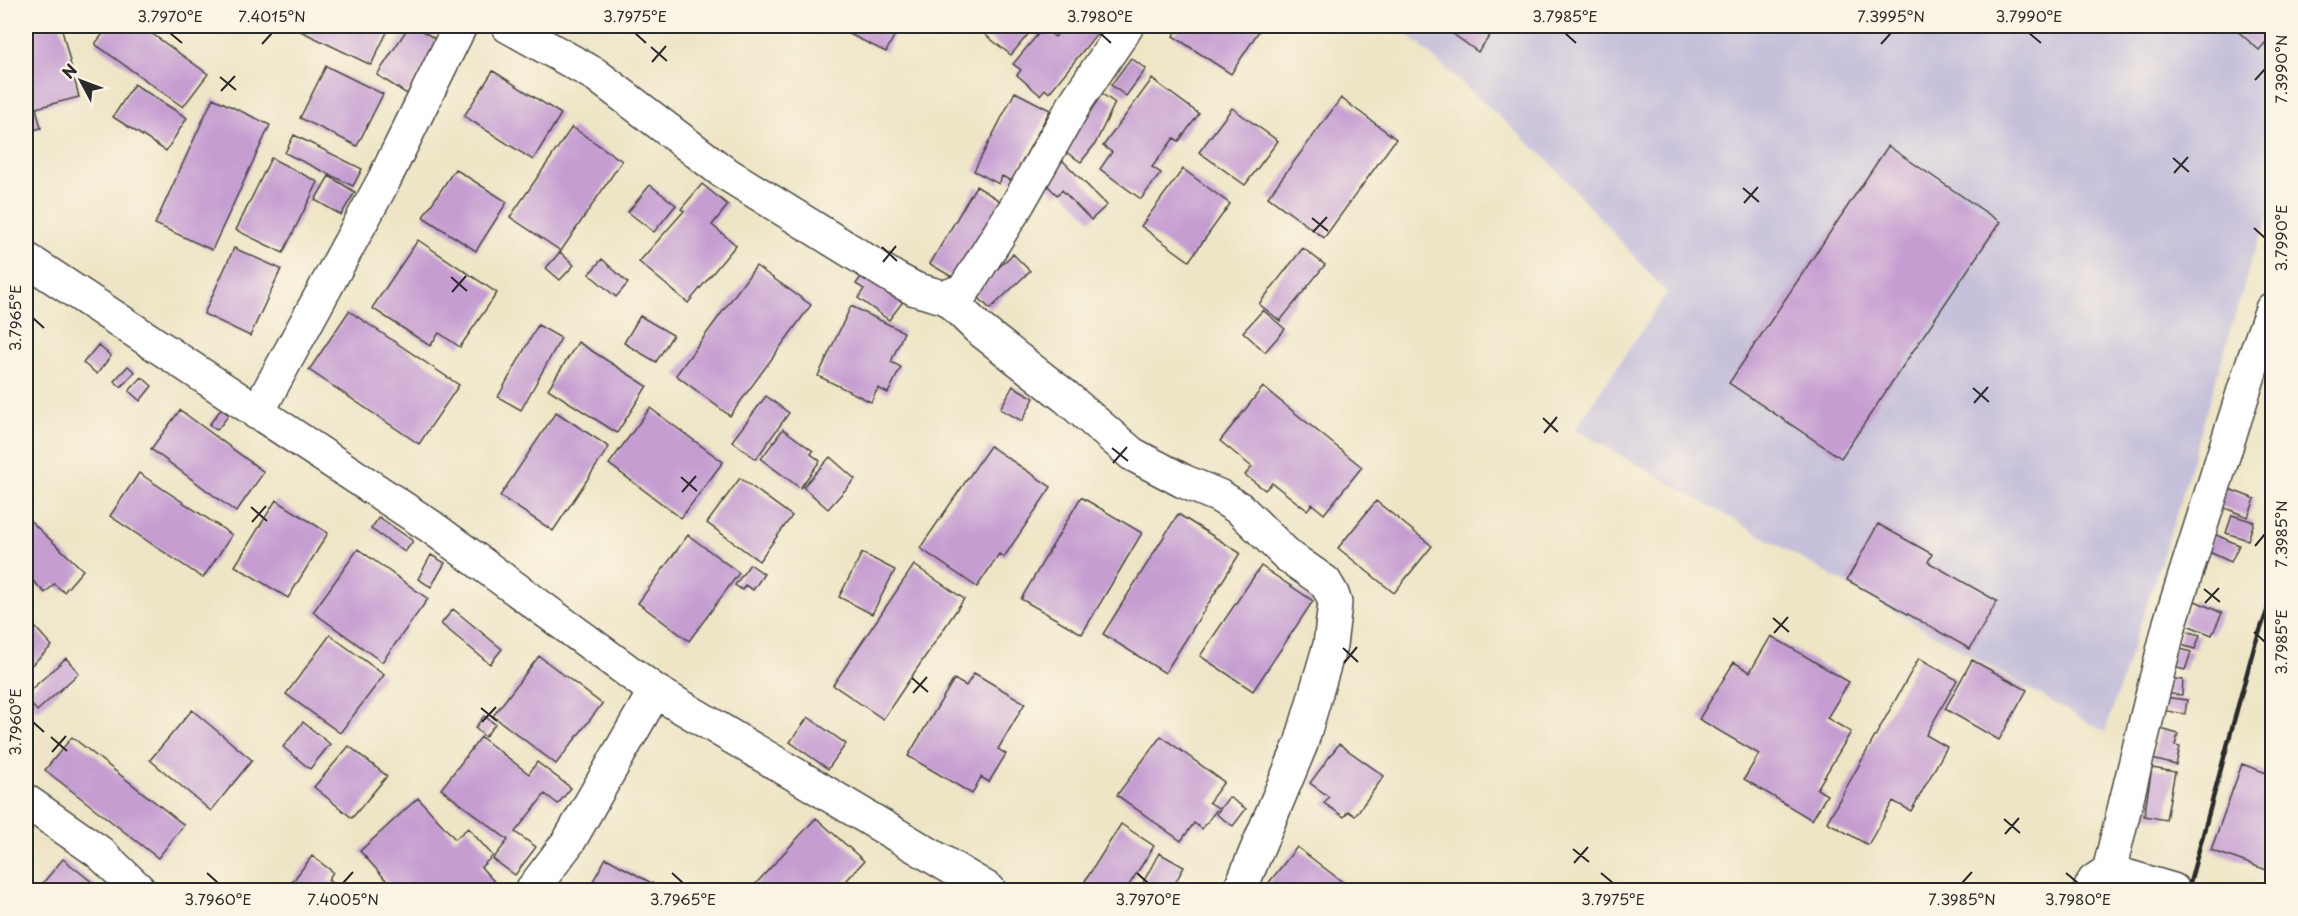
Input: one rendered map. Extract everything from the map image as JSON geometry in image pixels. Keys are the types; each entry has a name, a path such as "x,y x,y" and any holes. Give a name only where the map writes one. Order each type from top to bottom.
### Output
{"street":[{"path":"257,413 384,180 460,26"},
{"path":"508,26 596,75 722,171 896,279 915,289 946,297 978,328 1066,397 1132,454 1183,481 1219,496 1240,510 1288,556 1325,582 1335,603 1330,645 1301,744 1240,891"},
{"path":"946,297 964,290 1016,207 1077,100 1127,26"},
{"path":"26,259 430,526 655,691 989,891"},
{"path":"2173,891 2099,881 2170,623 2254,358 2272,309"},
{"path":"532,891 569,841 655,691"},
{"path":"26,801 99,852 139,891"}],"shaded area":[{"path":"1398,26 2272,26 2272,210 2252,258 2177,512 2105,732 1575,429 1667,293 1548,160"}],"building":[{"path":"50,26 61,26 79,97 36,108 41,128 26,132 26,32"},
{"path":"109,26 141,26 208,74 183,107 95,44"},
{"path":"290,26 390,26 371,65"},
{"path":"409,26 415,26 440,42 407,94 377,75"},
{"path":"833,26 899,26 886,52"},
{"path":"974,26 1035,26 1011,55"},
{"path":"1064,26 1103,26 1049,93 1045,89 1040,95 1017,75 1021,70 1013,64 1043,28 1055,37"},
{"path":"1181,26 1262,26 1231,74 1173,36"},
{"path":"1442,26 1497,26 1478,52"},
{"path":"2232,26 2272,26 2272,35 2259,50"},
{"path":"1131,58 1146,69 1126,96 1111,85"},
{"path":"326,66 383,94 357,146 300,118"},
{"path":"493,71 561,114 533,160 464,116"},
{"path":"1152,79 1199,114 1179,141 1174,138 1152,167 1161,173 1141,199 1100,169 1112,152 1103,146"},
{"path":"134,84 187,118 166,151 113,117"},
{"path":"1098,91 1115,103 1095,144 1081,162 1057,146"},
{"path":"1015,92 1050,110 1012,181 1002,176 999,184 974,171"},
{"path":"213,98 270,125 212,250 155,224"},
{"path":"1341,98 1396,139 1324,238 1268,197"},
{"path":"1232,108 1278,141 1245,185 1199,152"},
{"path":"572,127 622,161 561,251 510,217"},
{"path":"294,135 362,169 353,186 285,153"},
{"path":"1888,146 2000,222 1841,458 1729,383"},
{"path":"271,158 318,182 283,253 236,230"},
{"path":"1061,159 1107,205 1091,220 1062,190 1057,195 1041,179"},
{"path":"455,169 507,202 476,251 423,217"},
{"path":"1183,169 1230,204 1189,261 1141,226"},
{"path":"329,176 355,192 341,215 315,200"},
{"path":"702,184 728,205 712,225 736,245 688,303 639,262 684,211 681,209"},
{"path":"650,185 676,205 654,232 628,212"},
{"path":"976,186 1005,204 959,281 930,264"},
{"path":"418,240 497,293 460,347 439,333 430,346 372,308"},
{"path":"234,248 281,269 250,336 204,314"},
{"path":"1303,248 1325,265 1280,321 1259,304"},
{"path":"560,252 574,265 560,280 546,268"},
{"path":"1013,254 1030,271 990,309 973,292"},
{"path":"602,259 628,283 616,297 589,274"},
{"path":"756,266 811,305 730,416 676,375"},
{"path":"865,271 905,299 889,320 858,298 864,289 856,284"},
{"path":"851,306 904,332 891,362 901,367 888,393 878,388 871,402 818,376"},
{"path":"1263,310 1285,329 1265,352 1243,332"},
{"path":"349,311 459,385 419,444 309,370"},
{"path":"640,316 673,335 656,362 624,343"},
{"path":"538,325 561,338 521,410 498,397"},
{"path":"578,342 647,386 617,433 548,389"},
{"path":"98,345 111,356 97,374 83,363"},
{"path":"128,366 135,372 121,387 114,381"},
{"path":"142,377 152,386 140,401 129,391"},
{"path":"1013,386 1034,398 1022,421 1000,409"},
{"path":"1263,387 1362,467 1324,514 1312,504 1307,510 1272,483 1265,490 1245,475 1252,467 1220,441"},
{"path":"766,396 789,413 756,459 732,441"},
{"path":"650,408 723,462 681,518 609,464"},
{"path":"221,409 229,415 217,430 209,425"},
{"path":"180,410 264,472 236,512 151,449"},
{"path":"556,412 609,447 553,531 500,496"},
{"path":"783,429 813,451 811,454 820,461 800,488 761,459"},
{"path":"990,446 1051,487 1004,557 999,554 977,587 920,548"},
{"path":"830,457 855,479 828,509 803,487"},
{"path":"139,473 232,535 203,578 110,516"},
{"path":"740,478 792,516 759,561 707,523"},
{"path":"2224,487 2255,499 2248,517 2217,505"},
{"path":"1081,497 1142,533 1082,634 1021,599"},
{"path":"276,500 328,533 288,598 235,566"},
{"path":"1376,501 1432,546 1394,593 1338,548"},
{"path":"1178,514 1240,553 1165,673 1103,634"},
{"path":"2232,515 2254,522 2248,540 2226,533"},
{"path":"26,517 83,570 64,592 54,584 45,593 26,574"},
{"path":"379,517 413,541 405,552 371,529"},
{"path":"1878,524 1932,554 1928,562 1997,601 1970,649 1847,580"},
{"path":"2214,534 2239,545 2231,562 2207,551"},
{"path":"688,535 739,573 689,641 638,603"},
{"path":"358,549 428,599 382,662 313,612"},
{"path":"862,553 895,570 872,614 839,597"},
{"path":"431,555 445,563 431,587 418,579"},
{"path":"750,564 764,574 753,590 745,585 742,590 735,585"},
{"path":"914,565 964,599 883,719 833,685"},
{"path":"1261,566 1313,601 1253,691 1200,656"},
{"path":"2193,600 2222,613 2212,635 2182,623"},
{"path":"453,609 502,649 490,664 441,624"},
{"path":"26,617 52,646 26,670"},
{"path":"2183,630 2200,635 2195,649 2178,644"},
{"path":"330,635 384,675 340,733 286,694"},
{"path":"1771,636 1849,682 1827,718 1851,732 1817,789 1827,795 1812,820 1744,779 1759,754 1699,719 1734,662 1750,672"},
{"path":"2168,645 2191,652 2185,670 2162,664"},
{"path":"539,656 602,704 556,764 493,716"},
{"path":"66,658 79,673 37,711 26,698 26,694"},
{"path":"1919,658 1957,680 1926,735 1947,747 1911,811 1893,801 1868,845 1827,822"},
{"path":"1972,660 2027,690 1999,740 1945,709"},
{"path":"974,673 1025,703 998,749 1006,754 989,782 981,777 972,794 908,756 954,679 966,686"},
{"path":"2165,678 2183,680 2182,695 2162,693"},
{"path":"2163,697 2187,700 2185,714 2161,710"},
{"path":"192,710 252,760 211,811 150,760"},
{"path":"484,716 495,724 485,737 475,728"},
{"path":"808,717 846,744 828,769 790,742"},
{"path":"303,722 330,744 310,769 283,747"},
{"path":"2161,729 2178,734 2175,746 2180,747 2176,765 2152,759"},
{"path":"1161,736 1224,782 1209,802 1218,808 1202,829 1194,823 1181,841 1117,795"},
{"path":"72,737 184,825 158,858 45,770"},
{"path":"481,737 529,774 537,762 571,788 558,804 545,794 515,832 536,847 515,875 493,859 508,840 441,789"},
{"path":"1339,744 1384,776 1355,816 1348,811 1344,817 1324,803 1329,797 1310,783"},
{"path":"349,746 387,776 352,818 314,787"},
{"path":"2242,764 2272,775 2272,872 2211,850"},
{"path":"2152,768 2175,772 2166,820 2144,816"},
{"path":"1229,797 1246,809 1233,826 1216,814"},
{"path":"418,798 455,839 468,828 493,856 481,867 500,888 498,890 395,890 360,851"},
{"path":"816,818 864,861 838,890 750,890"},
{"path":"1121,824 1154,846 1126,890 1099,890 1085,881"},
{"path":"1297,847 1353,890 1263,890"},
{"path":"1159,853 1184,867 1171,890 1139,890"},
{"path":"312,856 333,872 328,880 342,890 286,890"},
{"path":"606,858 664,890 588,890"},
{"path":"63,859 102,890 37,890"}],"railway":[{"path":"2188,890 2254,647 2272,598"}]}
